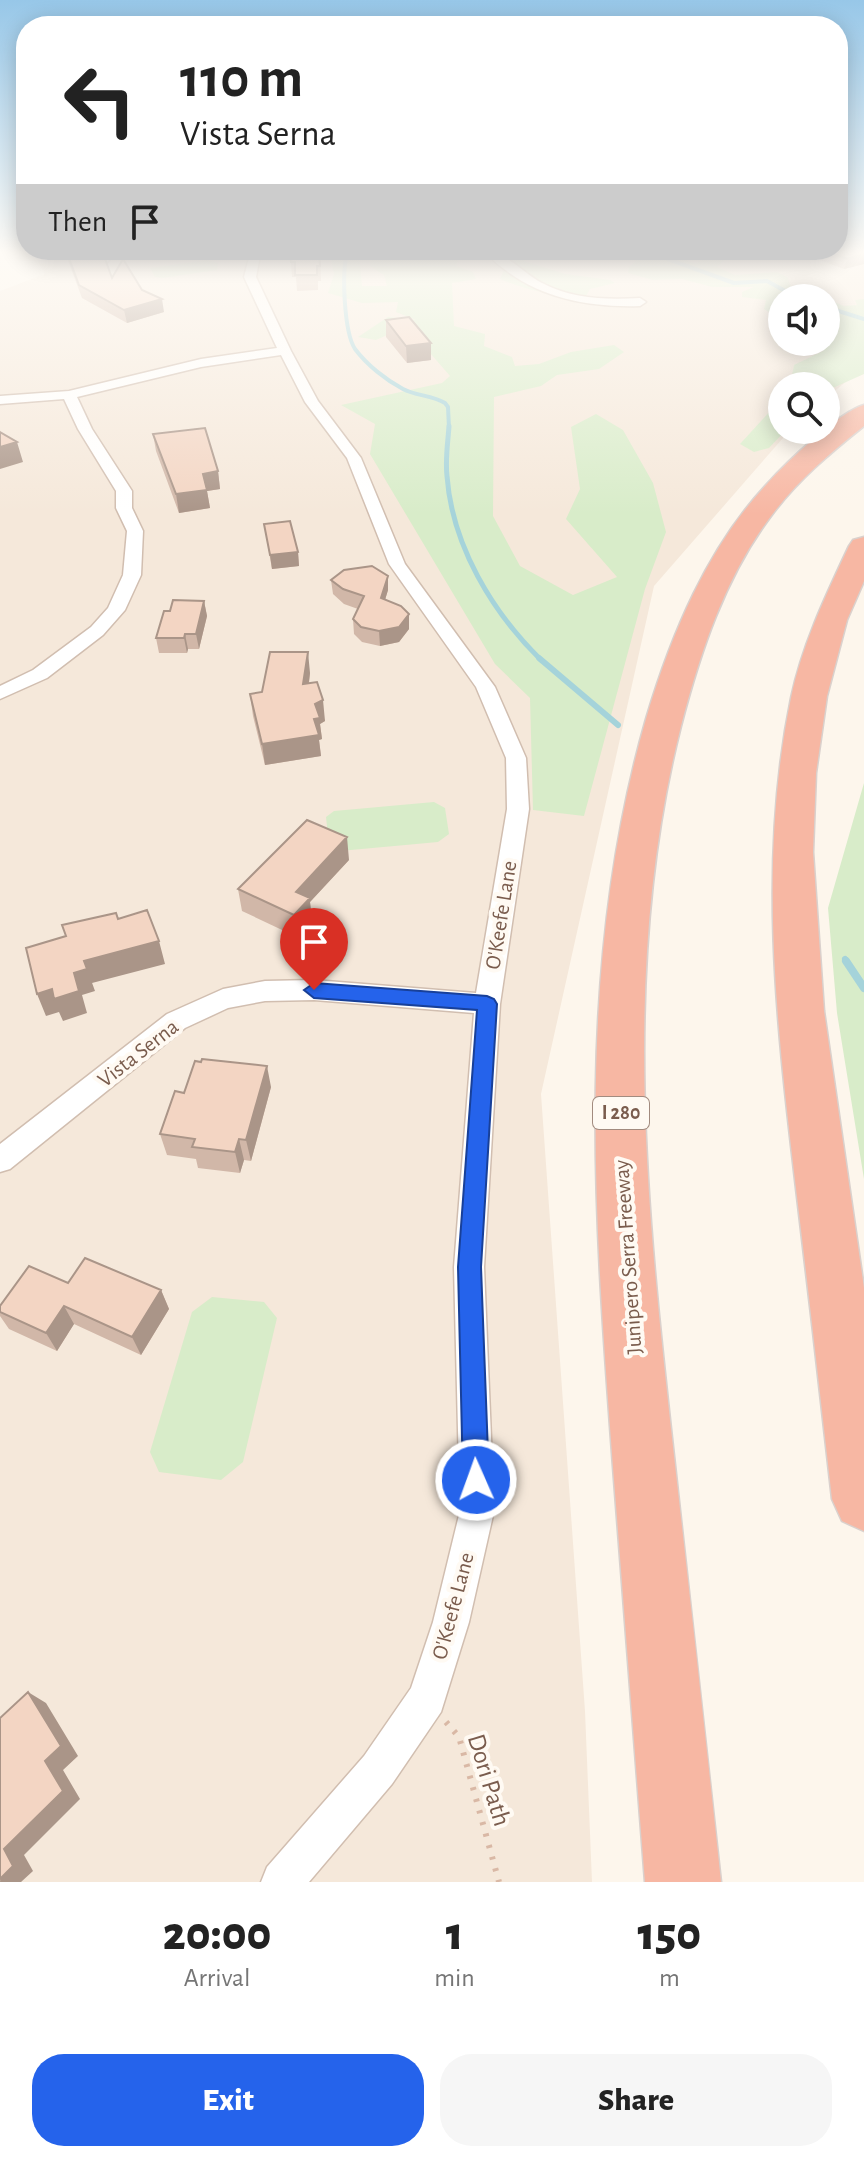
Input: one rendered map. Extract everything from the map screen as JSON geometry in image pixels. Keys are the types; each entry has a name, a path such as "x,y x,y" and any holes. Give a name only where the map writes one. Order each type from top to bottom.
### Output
{"highway":[{"name":"Junipero Serra Freeway","path":"683,1882 623,1206 619,1049 624,924 638,820 658,734 682,661 709,596 755,516 810,459 864,413"},
{"path":"755,516 775,467 794,444"},
{"path":"864,546 844,582 827,632 808,702 792,803 792,912 803,1038 864,1499"},
{"path":"827,632 864,592"}],"street":[{"name":"O'Keefe Lane","path":"279,338 312,402 354,458 397,564 485,687 516,758 518,809 487,1004 469,1267 477,1511 451,1622 427,1698 378,1770 282,1882"},
{"path":"0,400 69,395 201,363 285,351"},
{"path":"0,693 40,674 97,631 116,610 132,575 135,531 124,508 124,491 85,429 69,395"},
{"name":"Vista Serna","path":"0,1160 176,1021 223,999 265,991 314,990 487,1004"}],"path":[{"name":"Dori Path","path":"427,1698 459,1737 499,1882"}],"shaded area":[{"path":"0,338 768,338 768,356 840,356 840,338 864,338 864,367 840,387 840,372 768,372 768,444 778,444 654,586 541,1094 585,1711 592,1882 0,1882"}],"green space":[{"path":"406,338 485,338 484,346 512,357 515,366 539,364 571,352 614,345 624,352 599,369 557,375 541,386 494,397 493,516 520,566 573,595 617,577 566,519 580,489 571,427 596,414 623,430 653,483 666,532 645,589 584,816 533,810 530,698 495,664 370,454 375,424 341,405 442,383 450,376 424,346"},
{"path":"840,338 864,338 864,374 840,385 840,372 793,372 794,365 813,356 840,356"},
{"path":"768,413 768,444 773,444 754,452 740,444"},
{"path":"864,783 864,1179 837,1013 828,908"},
{"path":"434,802 445,808 449,834 438,842 340,851 329,845 326,817 334,811"},
{"path":"212,1297 264,1302 277,1318 243,1462 221,1480 159,1472 150,1452 192,1312"}],"building":[{"path":"400,338 427,338 431,343 406,346"},
{"path":"205,428 218,471 203,474 207,490 176,494 153,434"},
{"path":"0,432 17,442 0,447"},
{"path":"290,521 298,552 270,555 264,524"},
{"path":"372,566 388,576 381,598 401,606 409,614 399,627 379,631 361,627 353,619 364,596 343,589 331,580 344,570"},
{"path":"173,600 204,601 196,634 185,634 184,638 156,638 164,611 170,611"},
{"path":"270,652 308,652 303,684 317,682 323,700 315,704 320,718 314,719 319,735 262,744 250,694 262,692"},
{"path":"307,820 347,837 296,892 310,898 294,915 238,889"},
{"path":"147,910 159,941 84,961 87,969 74,973 79,991 54,999 52,989 37,994 26,948 66,936 62,925 116,913 118,919"},
{"path":"202,1059 267,1066 246,1140 239,1139 235,1152 192,1147 195,1139 160,1134 175,1091 184,1093 195,1061 201,1062"},
{"path":"85,1258 161,1290 132,1337 64,1306 46,1333 0,1312 0,1306 29,1266 68,1283"},
{"path":"28,1692 61,1746 45,1761 63,1791 4,1849 13,1866 0,1879 0,1718"}],"waterway":[{"path":"350,338 355,349 384,377 408,391 445,403 449,427"},
{"path":"449,427 446,463 450,502 466,552 506,621 540,658"},
{"path":"540,658 618,725"},
{"path":"845,959 848,963"},
{"path":"846,961 864,988"}],"route":[{"path":"314,990 487,1004 469,1267 476,1480"}]}
